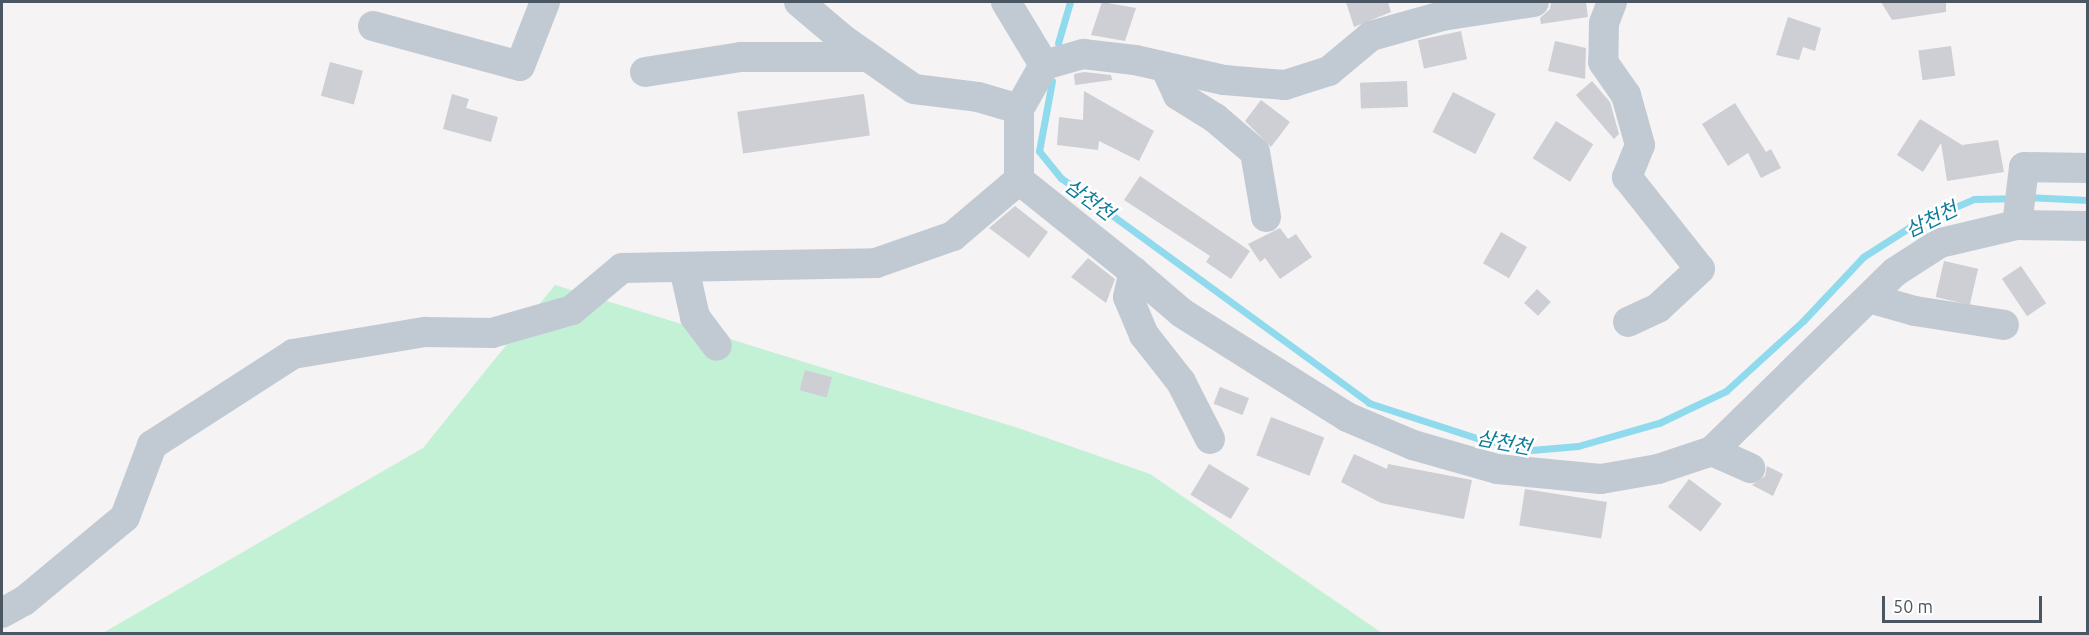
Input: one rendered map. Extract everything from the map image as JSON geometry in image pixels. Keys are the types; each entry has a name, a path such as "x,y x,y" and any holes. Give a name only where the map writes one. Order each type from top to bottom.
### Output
{"street":[{"path":"373,26 520,66 545,2"},
{"path":"799,2 868,57 914,88 978,97 1019,109"},
{"path":"1006,2 1044,65"},
{"path":"2,613 24,601 125,517 152,445 293,354 425,332 492,333 572,310 622,268 876,263 953,236 1018,180 1019,109 1044,65 1083,54 1165,67 1224,80 1285,85 1329,71 1371,36 1442,16 1534,2"},
{"path":"1612,2 1604,23 1603,62 1626,95 1640,145 1628,177 1700,269 1658,308 1628,322"},
{"path":"645,72 741,57 868,57"},
{"path":"1165,67 1178,95 1215,118 1254,152 1266,217"},
{"path":"2019,206 2024,167 2088,168"},
{"path":"1018,180 1182,313 1347,417 1413,445 1497,469 1601,479 1658,470 1712,451 1895,272 1941,243 2019,206 2088,226"},
{"path":"684,268 695,317 717,346"},
{"path":"1134,272 1128,297 1143,335 1181,382 1210,439"},
{"path":"1869,298 1915,311 2004,325"},
{"path":"1712,451 1750,468"}],"green space":[{"path":"555,285 1015,427 1150,474 1382,633 101,634 423,448"}],"building":[{"path":"1102,2 1136,8 1125,41 1091,35"},
{"path":"1346,2 1388,2 1391,12 1354,27"},
{"path":"1551,2 1586,2 1588,17 1541,24 1540,18 1550,9"},
{"path":"1881,2 1946,2 1946,12 1892,20"},
{"path":"1788,17 1821,28 1815,51 1803,47 1799,60 1776,55"},
{"path":"1461,31 1467,59 1424,69 1418,40"},
{"path":"1555,41 1586,48 1585,79 1548,71"},
{"path":"1951,46 1955,76 1922,80 1918,51"},
{"path":"330,62 363,71 354,105 321,96"},
{"path":"1084,72 1111,75 1112,80 1075,85 1074,74"},
{"path":"1407,81 1408,107 1361,109 1360,83"},
{"path":"1592,81 1610,102 1619,134 1614,139 1576,95"},
{"path":"1084,91 1154,131 1139,161 1099,141 1098,150 1057,145 1059,117 1083,120"},
{"path":"1453,92 1496,114 1475,154 1433,132"},
{"path":"452,94 469,99 466,108 498,117 491,142 443,129"},
{"path":"864,94 870,136 743,153 737,112"},
{"path":"1261,100 1290,122 1271,147 1245,121"},
{"path":"1735,103 1766,152 1771,149 1781,168 1761,178 1748,153 1728,166 1702,124"},
{"path":"1920,119 1962,145 1998,140 2004,172 1947,181 1941,143 1923,172 1897,155"},
{"path":"1556,121 1593,144 1570,182 1533,158"},
{"path":"1140,176 1250,251 1231,279 1206,262 1210,256 1124,200"},
{"path":"1015,206 1048,232 1029,258 989,228"},
{"path":"1280,228 1288,239 1296,234 1312,257 1280,279 1265,258 1260,262 1248,244"},
{"path":"1501,232 1527,247 1509,278 1483,263"},
{"path":"1088,258 1115,279 1106,303 1071,277"},
{"path":"1944,261 1978,269 1970,305 1936,297"},
{"path":"2021,266 2046,303 2027,316 2002,279"},
{"path":"1537,289 1551,302 1538,316 1524,303"},
{"path":"805,370 832,377 827,398 800,390"},
{"path":"1220,387 1249,398 1242,415 1214,404"},
{"path":"1271,417 1324,437 1310,476 1256,455"},
{"path":"1354,454 1387,469 1388,464 1472,480 1464,519 1381,503 1341,482"},
{"path":"1209,464 1249,488 1231,519 1190,495"},
{"path":"1767,466 1783,474 1773,496 1752,485 1765,476"},
{"path":"1689,479 1722,504 1701,532 1668,507"},
{"path":"1525,489 1607,502 1601,539 1519,526"}],"waterway":[{"name":"삼천천","path":"1058,43 1070,2"},
{"name":"삼천천","path":"1052,81 1039,151 1061,178 1369,403 1477,438 1531,450 1578,446 1659,423 1726,391 1803,321 1863,257 1913,225 1974,199 2013,198"},
{"name":"삼천천","path":"2027,197 2088,200"}]}
